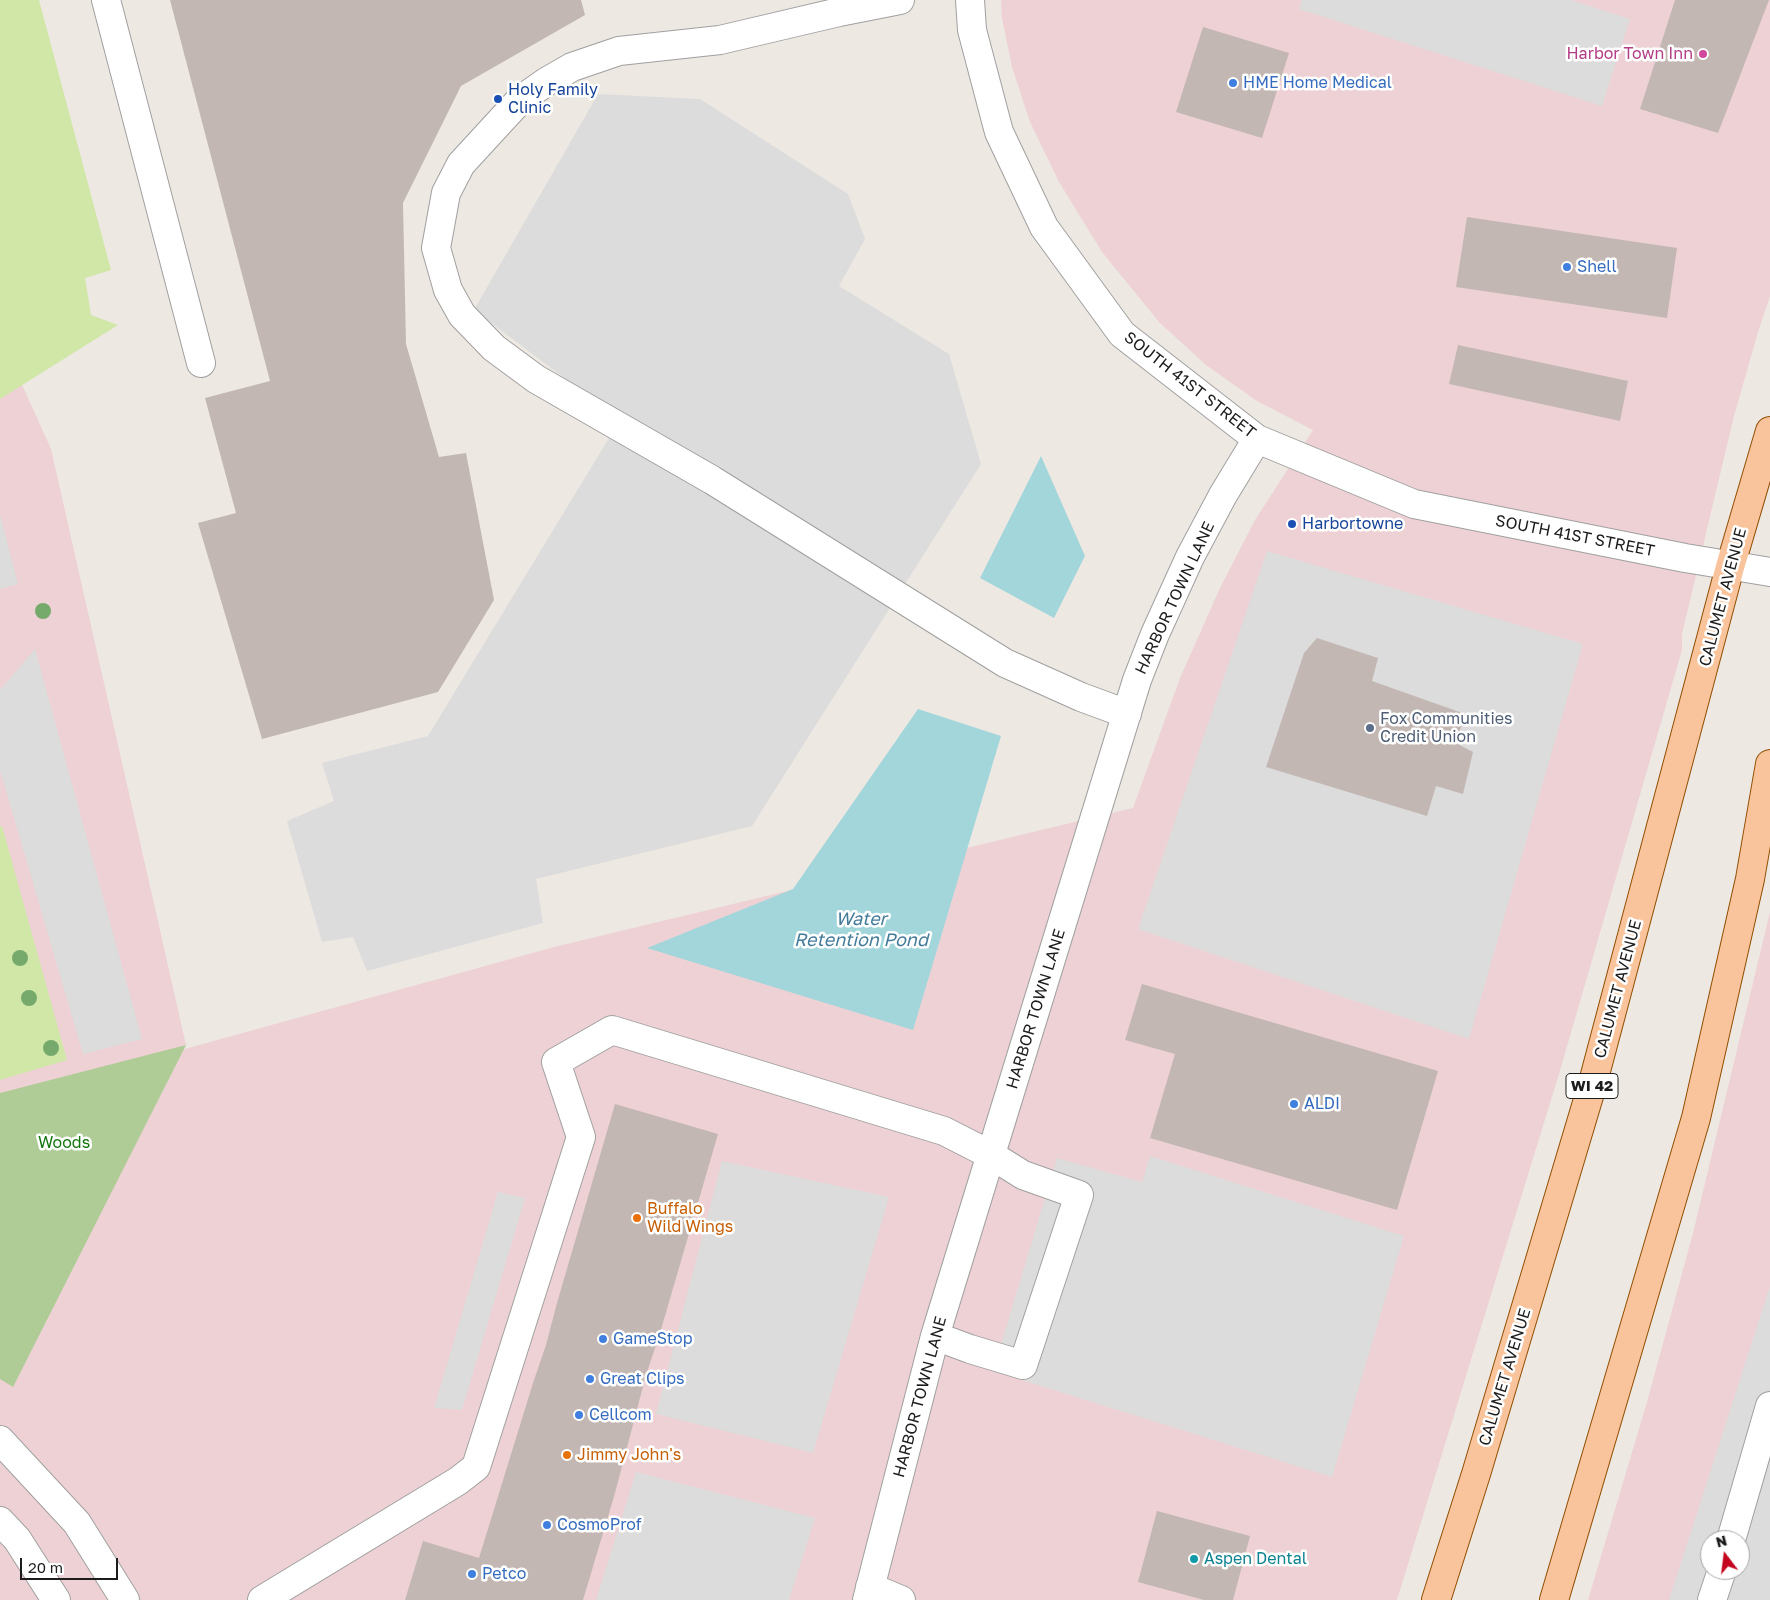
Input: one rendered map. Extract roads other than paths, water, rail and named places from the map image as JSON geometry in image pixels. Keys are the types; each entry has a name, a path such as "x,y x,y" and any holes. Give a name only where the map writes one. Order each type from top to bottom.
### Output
{"main road":[{"name":"CALUMET AVENUE","path":"1436,1600 1479,1464 1592,1086 1730,567 1770,431"},
{"path":"1554,1600 1696,1118 1750,879 1770,764"}],"street":[{"path":"106,0 201,364"},
{"path":"900,0 839,12 720,40 619,51 572,68 546,82 519,101 461,164 446,193 436,248 448,290 462,315 481,335 494,348 536,379 712,480 1005,664 1081,697 1127,714"},
{"name":"SOUTH 41ST STREET","path":"970,0 972,30 999,132 1044,227 1122,334 1257,438 1414,504 1730,567 1770,572"},
{"name":"HARBOR TOWN LANE","path":"869,1594 935,1336 1137,680 1155,634 1190,557 1223,495 1257,438"},
{"path":"262,1600 458,1481 476,1467 581,1137 556,1062 612,1030 944,1131 991,1155 1023,1175 1079,1195 1023,1365 935,1336"},
{"path":"1733,1530 1770,1406"},
{"path":"0,1440 77,1523 125,1600"},
{"path":"0,1521 17,1539 56,1600"},
{"path":"1712,1600 1719,1580"},
{"path":"869,1594 901,1600"}],"water":[{"path":"1041,456 1085,556 1054,618 980,578"},
{"name":"Water Retention Pond","path":"918,709 1001,736 913,1030 647,948 793,889"}],"place":[{"name":"Harbor Town Inn","path":"1703,54"},
{"name":"HME Home Medical","path":"1233,83"},
{"name":"Holy Family Clinic","path":"498,99"},
{"name":"Shell","path":"1567,267"},
{"name":"Harbortowne","path":"1292,524"},
{"name":"Fox Communities Credit Union","path":"1370,728"},
{"name":"ALDI","path":"1294,1104"},
{"name":"Buffalo Wild Wings","path":"637,1218"},
{"name":"GameStop","path":"603,1339"},
{"name":"Great Clips","path":"590,1379"},
{"name":"Cellcom","path":"579,1415"},
{"name":"Jimmy John's","path":"567,1455"},
{"name":"CosmoProf","path":"547,1525"},
{"name":"Aspen Dental","path":"1194,1559"},
{"name":"Petco","path":"472,1574"}],"park label":[{"name":"Woods","path":"64,1143"}]}
